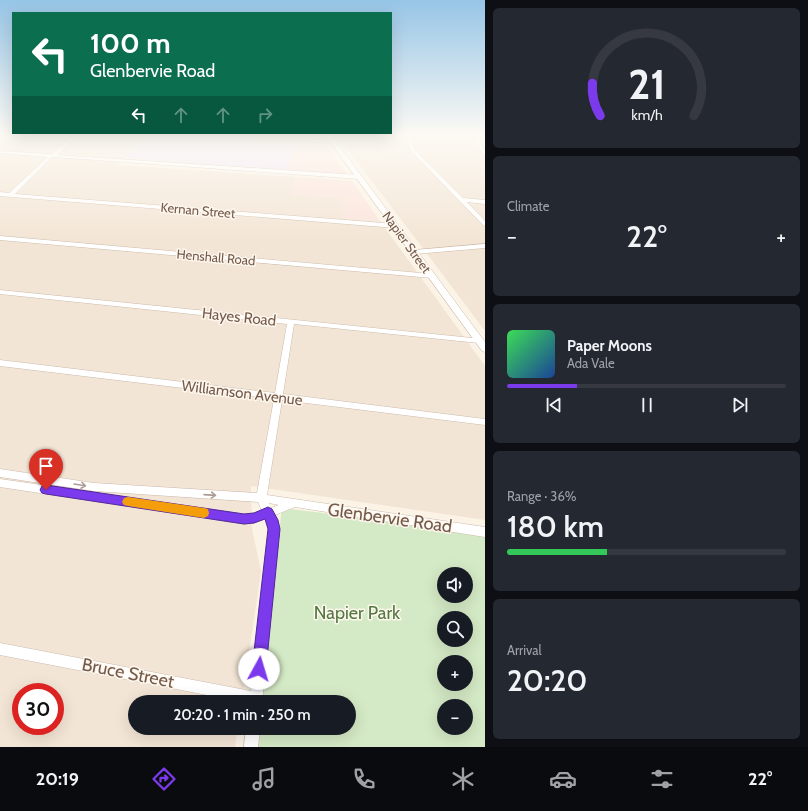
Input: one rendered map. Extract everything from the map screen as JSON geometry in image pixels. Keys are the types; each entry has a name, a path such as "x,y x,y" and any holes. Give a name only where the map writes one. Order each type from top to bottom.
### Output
{"street":[{"path":"10,195 36,171"},
{"path":"260,171 360,178"},
{"name":"Napier Street","path":"355,171 485,349"},
{"path":"433,171 485,224"},
{"name":"Kernan Street","path":"1,195 396,226"},
{"path":"462,200 485,202"},
{"name":"Henshall Road","path":"0,238 432,276"},
{"path":"415,252 485,246"},
{"name":"Hayes Road","path":"0,292 479,341"},
{"path":"257,695 274,529 272,520 262,498 290,322"},
{"name":"Williamson Avenue","path":"0,363 485,422"},
{"name":"Glenbervie Road","path":"0,473 94,487 262,498 485,532"},
{"name":"Glenbervie Road","path":"0,483 244,519 254,518 268,512 296,504"},
{"name":"Bruce Street","path":"0,649 231,695"},
{"path":"251,747 252,735"}],"shaded area":[{"path":"0,171 204,171 295,177 291,194 342,198 341,218 380,221 485,366 485,520 251,486 252,529 261,571 243,695 128,695 128,735 237,735 235,747 0,747"},
{"path":"296,171 344,171 348,176"},
{"path":"364,171 485,171 485,331"},
{"path":"295,177 352,181 380,221 341,218 342,198 291,194"}],"green space":[{"name":"Napier Park","path":"282,508 485,533 485,747 253,747 255,735 356,735 356,695 260,695"}],"slow traffic":[{"path":"128,502 204,513"}],"route":[{"path":"46,490 244,519 254,518 268,512 274,529 259,669"}]}
